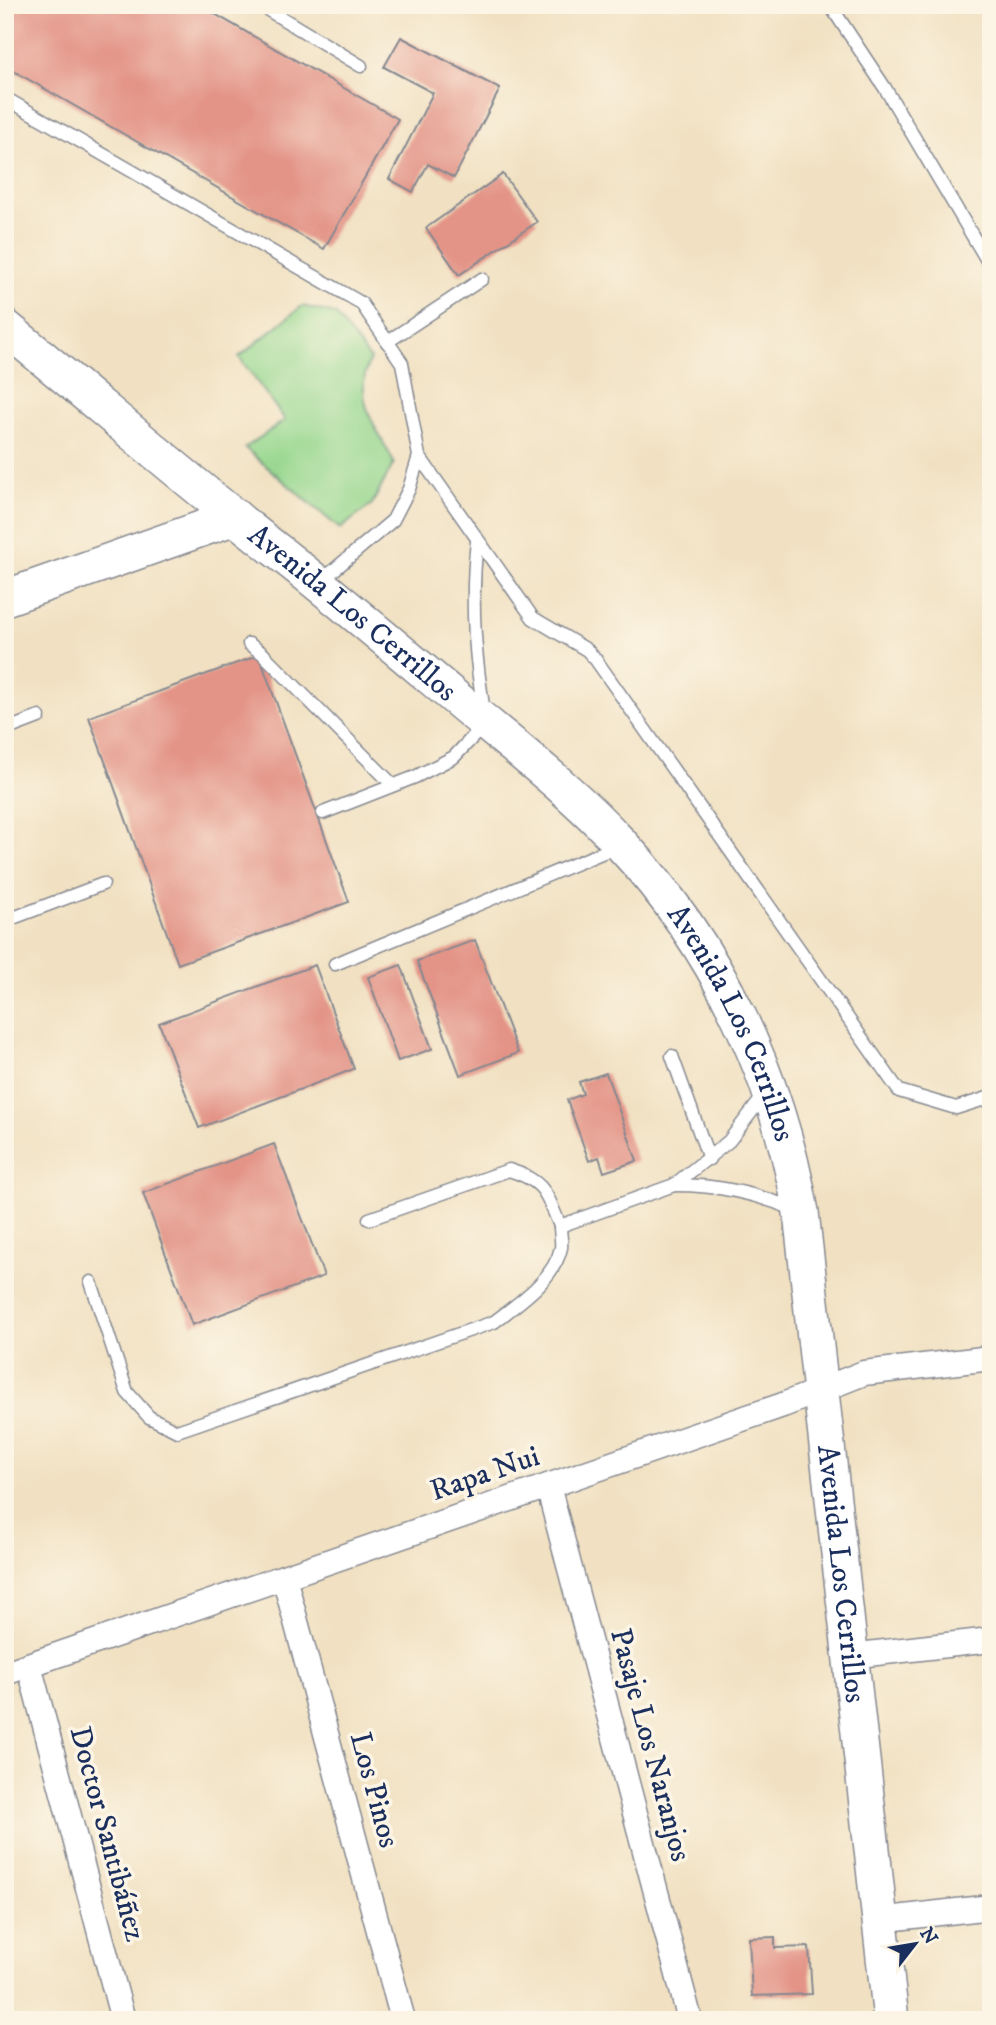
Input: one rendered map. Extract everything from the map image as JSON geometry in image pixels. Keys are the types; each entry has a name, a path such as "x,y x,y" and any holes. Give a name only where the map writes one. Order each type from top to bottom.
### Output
{"street":[{"name":"Avenida Los Cerrillos","path":"5,327 319,583 570,794 621,844 654,882 707,957 745,1030 769,1088 793,1168 801,1212 891,2020"},
{"path":"5,598 235,517"},
{"name":"Rapa Nui","path":"5,1673 783,1405 864,1373 991,1358"},
{"name":"Pasaje Los Naranjos","path":"548,1486 690,2020"},
{"name":"Los Pinos","path":"284,1577 403,2020"},
{"path":"850,1656 991,1640"},
{"name":"Doctor Santibáñez","path":"29,1665 123,2020"},
{"path":"879,1920 991,1907"}],"lane":[{"path":"260,5 361,66"},
{"path":"830,5 885,88 991,267"},
{"path":"5,98 361,303 406,374 415,445 419,456 477,541 533,618 587,650 596,660 899,1091 956,1108 991,1097"},
{"path":"387,342 482,279"},
{"path":"319,583 370,543 393,520 408,489 419,456"},
{"path":"323,813 454,757 486,723 476,664 473,619 472,588 477,541"},
{"path":"249,644 262,653 393,785"},
{"path":"5,730 39,717"},
{"path":"335,964 621,844"},
{"path":"5,921 103,884"},
{"path":"672,1056 709,1159"},
{"path":"560,1226 674,1185 709,1159 750,1116 769,1088"},
{"path":"91,1282 127,1392 149,1418 177,1431 494,1322 524,1298 550,1271 561,1248 560,1226 546,1195 531,1177 509,1170 369,1219"},
{"path":"674,1185 708,1185 741,1191 801,1212"}],"green space":[{"path":"302,306 335,314 370,359 365,374 365,400 368,412 394,463 372,504 340,529 245,448 285,420 239,357"}],"building":[{"path":"5,5 199,5 398,119 324,249 5,66"},
{"path":"401,37 500,89 454,178 428,164 413,192 389,179 433,93 384,67"},
{"path":"503,174 537,222 459,275 426,228"},
{"path":"259,655 349,902 178,964 89,717"},
{"path":"475,940 518,1053 460,1075 417,961"},
{"path":"315,965 354,1069 199,1128 159,1023"},
{"path":"401,965 432,1049 398,1061 368,977"},
{"path":"606,1073 637,1161 604,1172 599,1157 589,1161 567,1100 583,1094 579,1082"},
{"path":"274,1144 324,1276 192,1325 143,1193"},
{"path":"775,1937 775,1948 809,1947 812,1994 752,1996 749,1938"}]}
